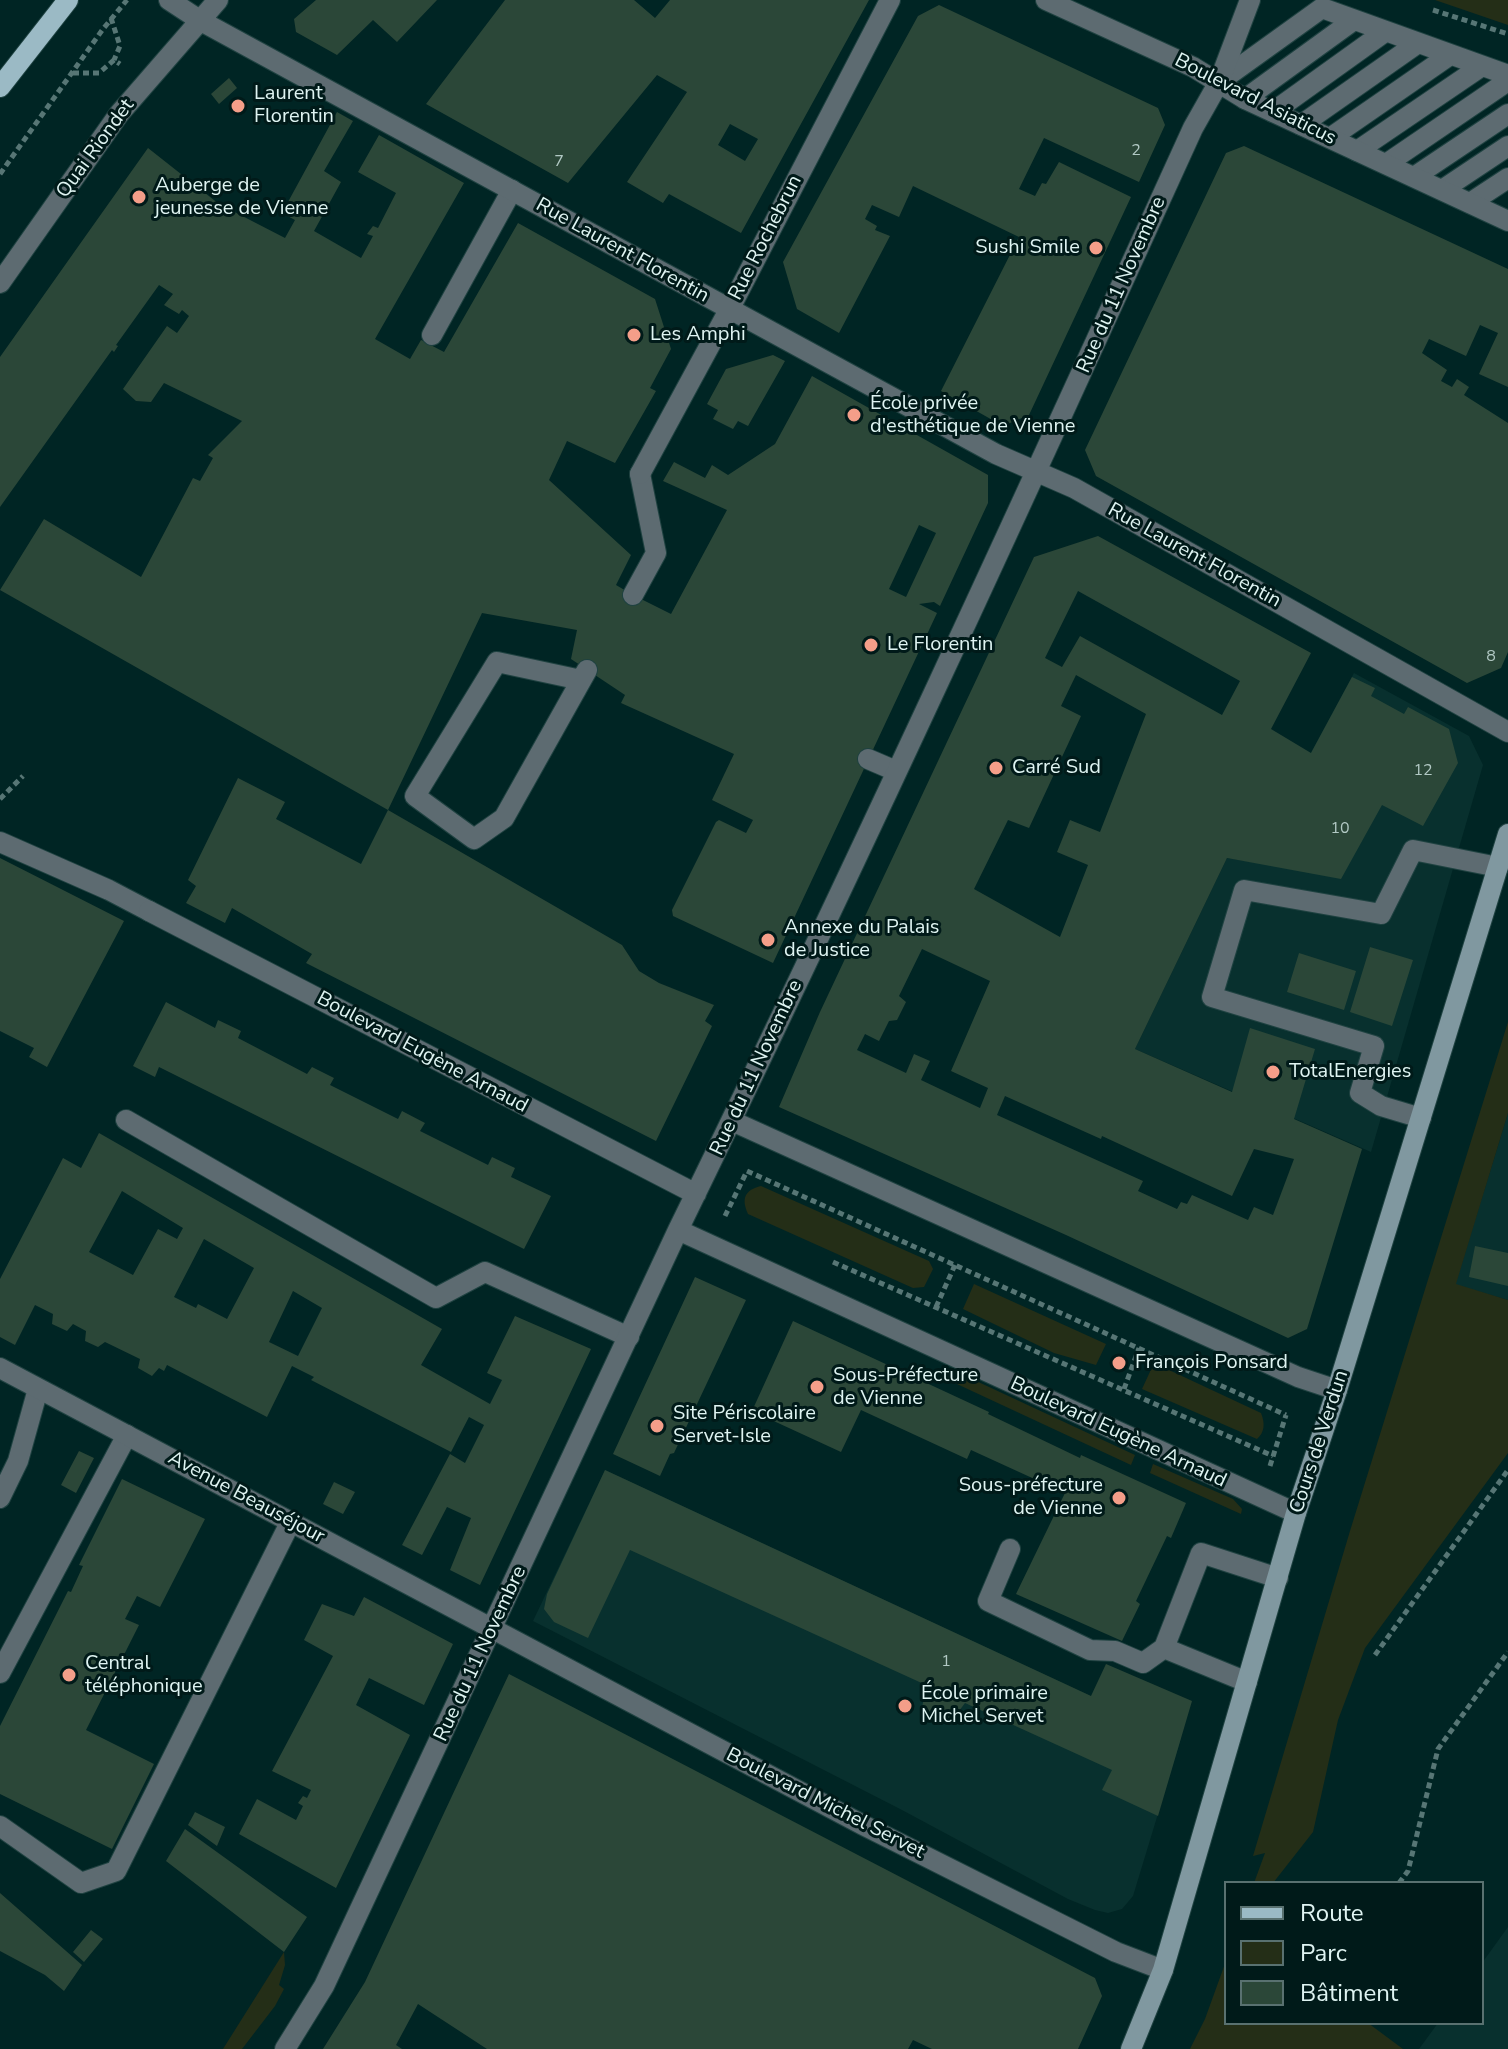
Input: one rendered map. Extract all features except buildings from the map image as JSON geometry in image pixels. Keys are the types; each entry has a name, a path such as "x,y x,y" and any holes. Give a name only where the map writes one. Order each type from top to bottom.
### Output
{"main road":[{"path":"0,87 68,0"},
{"name":"Cours de Verdun","path":"1131,2049 1163,1970 1296,1513 1337,1390 1508,834"}],"street":[{"path":"169,0 201,21"},
{"name":"Quai Riondet","path":"0,283 119,114 218,0"},
{"name":"Rue Rochebrun","path":"633,595 656,553 640,474 890,0"},
{"name":"Boulevard Asiaticus","path":"1046,0 1193,67 1245,99 1470,203 1505,216"},
{"name":"Rue du 11 Novembre","path":"285,2049 324,1986 732,1121 1037,472 1193,128 1219,82 1250,0"},
{"path":"1219,82 1322,8 1508,75"},
{"path":"1245,99 1354,20"},
{"name":"Rue Laurent Florentin","path":"201,21 996,454 1074,488 1508,732"},
{"path":"1273,112 1386,31"},
{"path":"1301,125 1418,43"},
{"path":"1330,138 1450,55"},
{"path":"1357,151 1482,66"},
{"path":"1386,164 1508,81"},
{"path":"1414,177 1508,114"},
{"path":"1442,190 1508,146"},
{"path":"1470,203 1508,178"},
{"path":"432,335 512,190"},
{"path":"497,662 584,675 504,818 474,839 415,796 497,662"},
{"path":"868,759 896,771"},
{"name":"Boulevard Eugène Arnaud","path":"0,842 149,911 696,1194"},
{"path":"1421,1118 1381,1106 1360,1093 1374,1046 1212,997 1244,890 1381,914 1413,850 1498,867"},
{"path":"126,1120 436,1298 485,1272 629,1337"},
{"path":"732,1121 1298,1377 1337,1390"},
{"name":"Boulevard Eugène Arnaud","path":"678,1230 1296,1513"},
{"name":"Avenue Beauséjour","path":"0,1368 492,1629"},
{"path":"0,1498 18,1461 38,1389"},
{"path":"0,1673 127,1435"},
{"path":"0,1826 81,1883 116,1871 291,1521"},
{"path":"1010,1549 988,1601 1090,1650 1115,1651 1143,1663 1164,1648 1201,1553 1278,1578"},
{"name":"Boulevard Michel Servet","path":"492,1629 863,1825 1116,1952 1163,1970"},
{"path":"1164,1648 1247,1682"}],"path":[{"path":"0,174 127,0"},
{"path":"1432,10 1508,34"},
{"path":"72,73 99,73 117,62 120,46 111,18"},
{"path":"0,799 23,776"},
{"path":"709,1245 763,1137"},
{"path":"747,1171 1286,1415"},
{"path":"824,1258 1273,1456"},
{"path":"936,1307 955,1265"},
{"path":"1124,1389 1139,1348"},
{"path":"1259,1498 1298,1377"},
{"path":"1375,1655 1508,1470"},
{"path":"1400,1881 1408,1871 1438,1749 1508,1652"}],"shaded area":[{"path":"1354,673 1469,736 1483,765 1371,1152 1135,1049 1227,858 1252,862"},
{"path":"1508,1113 1508,1300 1455,1285"},
{"name":"École primaire Michel Servet","path":"605,1470 1181,1738 1133,1896 1122,1909 1108,1913 1068,1899 902,1810 533,1621"},
{"path":"1508,1927 1508,2049 1419,2049 1437,2025 1484,2025 1484,1960"}],"green space":[{"path":"1435,0 1508,0 1508,25"},
{"path":"1508,1022 1508,1113 1456,1284 1508,1300 1508,1453 1365,1648 1338,1720 1313,1832 1275,1881 1255,1881 1265,1853 1253,1856"},
{"path":"761,1186 929,1261 933,1269 924,1287 913,1288 748,1214 746,1196"},
{"path":"974,1284 1106,1344 1096,1365 1054,1353 963,1309"},
{"path":"1154,1363 1261,1413 1264,1427 1260,1436 1257,1439 1142,1389"},
{"path":"949,1373 959,1373 1135,1455 1131,1465 944,1378"},
{"path":"1153,1464 1233,1499 1242,1509 1241,1514 1150,1473"},
{"path":"284,1952 285,1965 279,1985 284,1989 275,2006 242,2049 223,2049"},
{"path":"1224,1967 1224,2025 1371,2025 1403,2049 1190,2049 1205,2019"}],"place":[{"name":"Laurent Florentin","path":"238,106"},
{"name":"Auberge de jeunesse de Vienne","path":"139,197"},
{"name":"Sushi Smile","path":"1096,248"},
{"name":"Les Amphi","path":"634,335"},
{"name":"École privée d'esthétique de Vienne","path":"854,415"},
{"name":"Le Florentin","path":"871,645"},
{"name":"Carré Sud","path":"996,768"},
{"name":"Annexe du Palais de Justice","path":"768,940"},
{"name":"TotalEnergies","path":"1273,1072"},
{"name":"François Ponsard","path":"1119,1363"},
{"name":"Sous-Préfecture de Vienne","path":"817,1387"},
{"name":"Site Périscolaire Servet-Isle","path":"657,1426"},
{"name":"Sous-préfecture de Vienne","path":"1119,1498"},
{"name":"Central téléphonique","path":"69,1675"},
{"name":"École primaire Michel Servet","path":"905,1706"}]}
